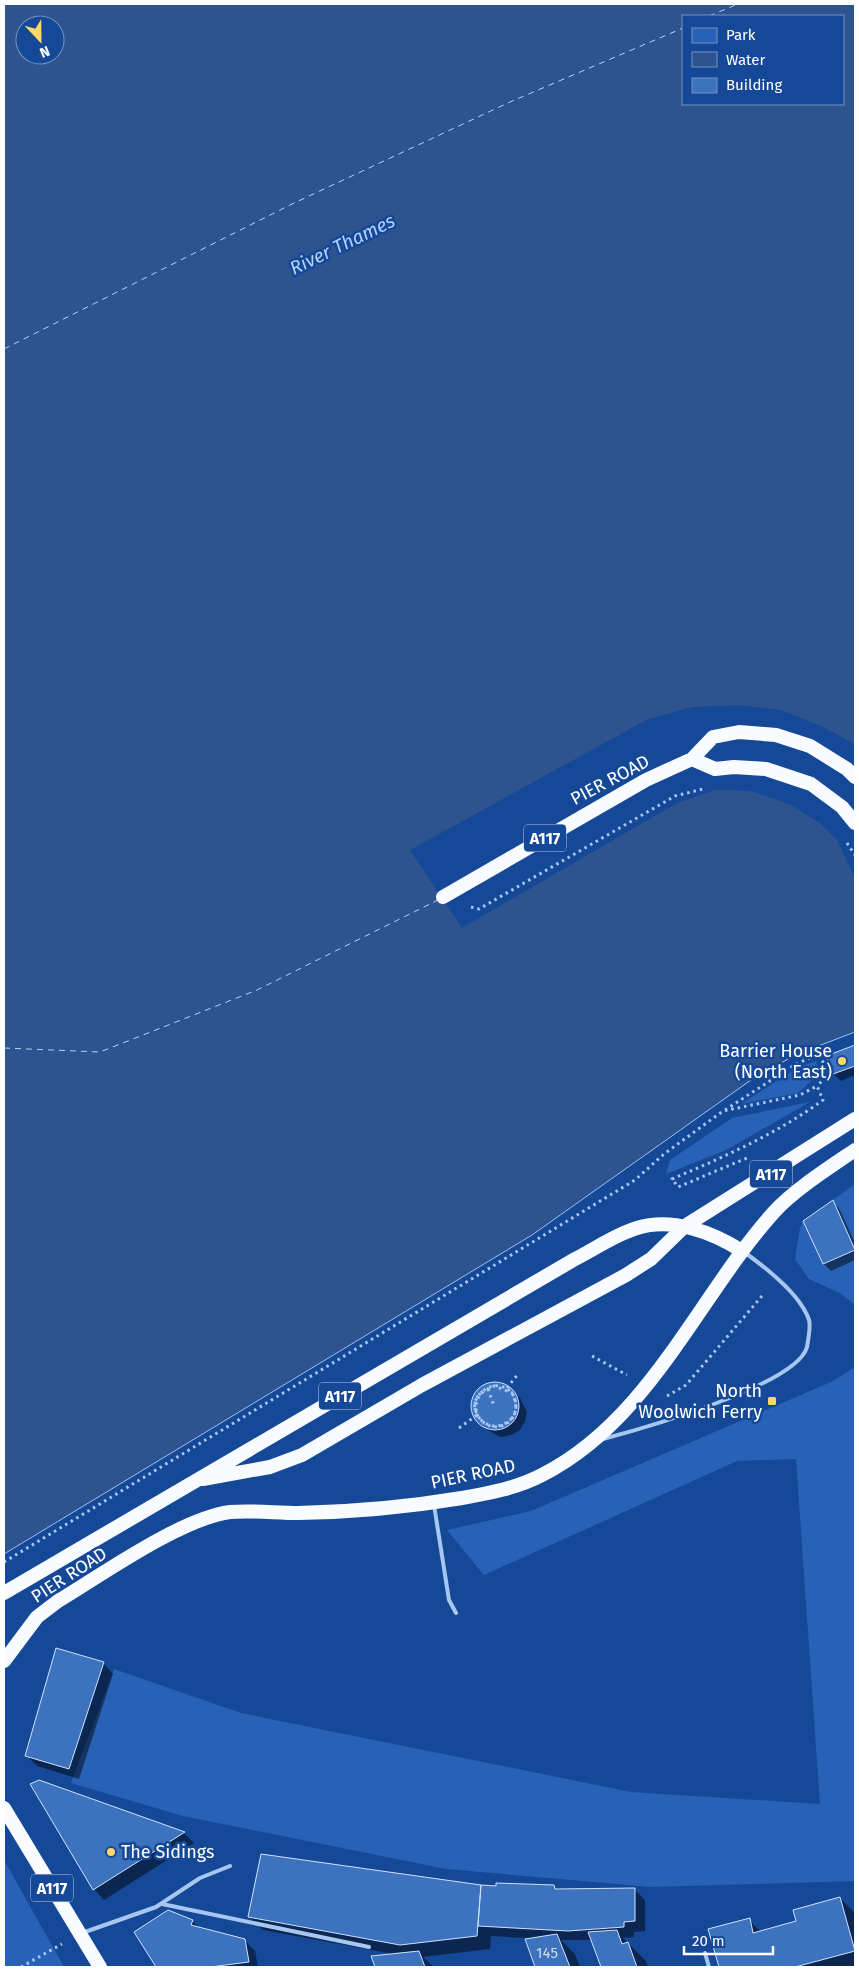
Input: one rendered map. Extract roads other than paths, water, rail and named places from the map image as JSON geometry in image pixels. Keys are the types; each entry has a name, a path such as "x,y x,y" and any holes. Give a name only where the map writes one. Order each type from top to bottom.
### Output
{"highway":[{"name":"PIER ROAD","path":"443,897 638,784 692,759 713,737 739,732 776,735 810,746 847,769 855,777"},
{"path":"692,759 715,769 734,767 766,768 811,784 842,807 855,823"},
{"name":"A117","path":"685,1226 855,1119"},
{"name":"PIER ROAD","path":"4,1661 37,1617 58,1601 194,1522 230,1512 347,1512 434,1503 499,1491 522,1484 562,1464 596,1441 679,1343 742,1251 776,1210 855,1150"},
{"name":"PIER ROAD","path":"4,1593 575,1259 636,1228 658,1225 685,1226 714,1235 742,1251"},
{"path":"193,1481 270,1468 302,1455 422,1385 626,1275 651,1259 685,1226"},
{"name":"A117","path":"4,1808 100,1967"}],"lane":[{"path":"596,1441 698,1410 762,1383 790,1369 807,1348 809,1321 791,1292 765,1266 742,1251"},
{"path":"434,1503 449,1600 456,1613"},
{"path":"80,1934 107,1926 162,1904 200,1878 230,1866"},
{"path":"162,1904 369,1947"},
{"path":"705,1952 709,1967"}],"water":[{"name":"River Thames","path":"4,4 855,4 855,1032 797,1054 751,1080 532,1235 4,1554"}],"place":[{"name":"Barrier House (North East)","path":"842,1061"},
{"name":"North Woolwich Ferry","path":"772,1401"},
{"name":"The Sidings","path":"111,1852"}]}
